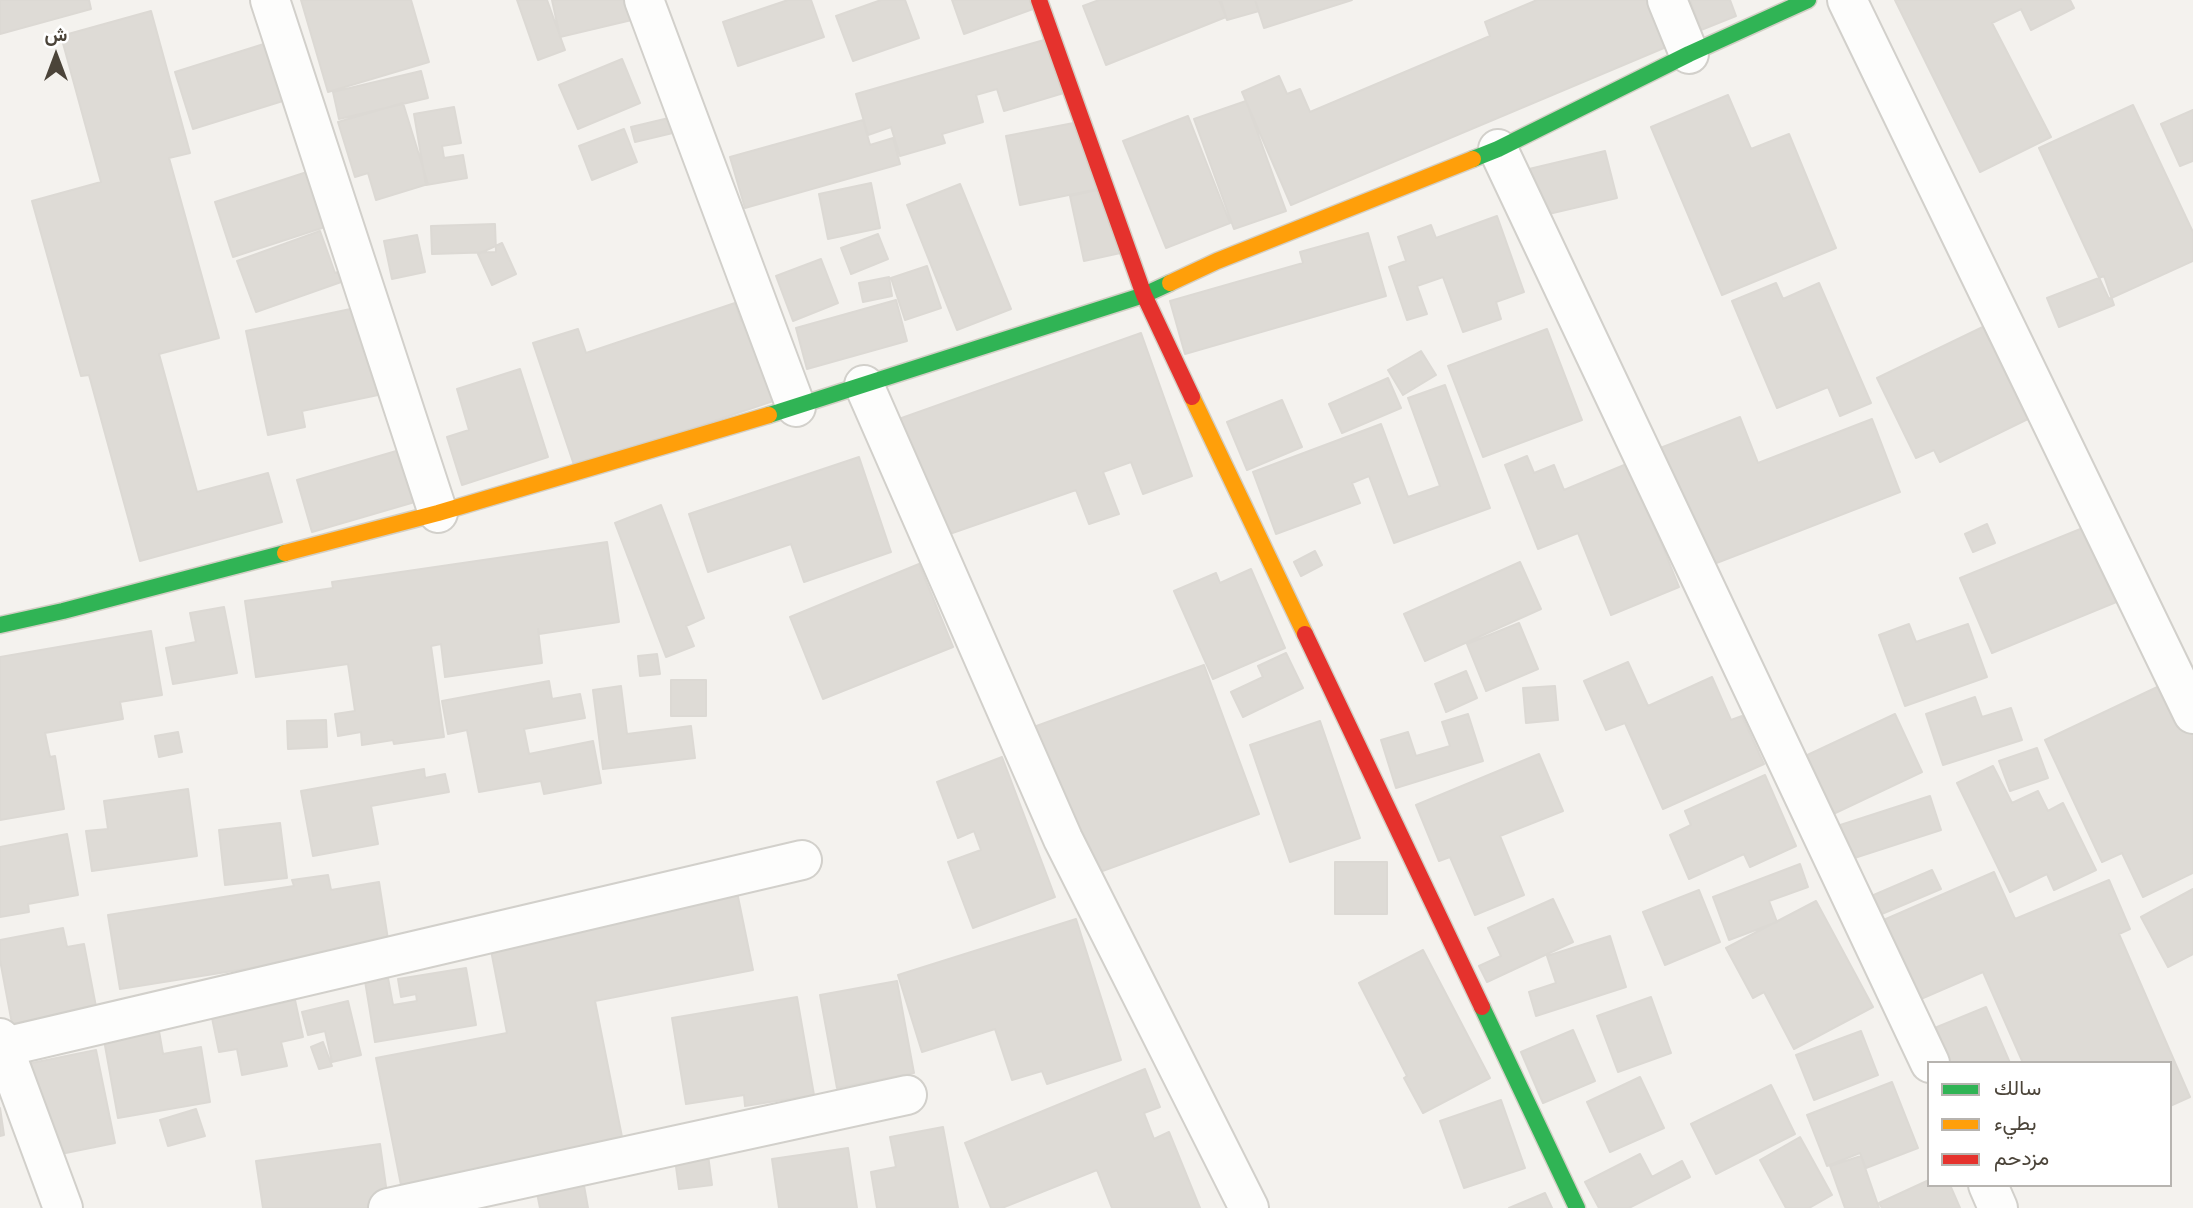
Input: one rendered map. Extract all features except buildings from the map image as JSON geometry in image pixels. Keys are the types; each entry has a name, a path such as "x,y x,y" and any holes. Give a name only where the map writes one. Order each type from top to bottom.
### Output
{"street":[{"path":"270,0 438,513"},
{"path":"644,0 796,407"},
{"path":"1039,0 1144,295 1577,1208"},
{"path":"1667,0 1689,54"},
{"path":"0,625 438,513 796,407 1144,295 1217,261 1498,149 1689,54 1808,0"},
{"path":"1847,0 2193,714"},
{"path":"1498,149 1929,1061"},
{"path":"864,385 1063,839 1249,1208"},
{"path":"63,1208 2,1043 802,860"},
{"path":"388,1208 907,1095"},
{"path":"1989,1187 1998,1208"}],"traffic: fast":[{"path":"1473,159 1689,54 1808,0"},
{"path":"769,415 1144,295 1170,283"},
{"path":"0,625 285,553"},
{"path":"1482,1007 1577,1208"}],"traffic: slow":[{"path":"1170,283 1217,261 1473,159"},
{"path":"1192,397 1305,634"},
{"path":"285,553 438,513 769,415"}],"traffic: jam":[{"path":"1039,0 1144,295 1192,397"},
{"path":"1305,634 1482,1007"}]}
